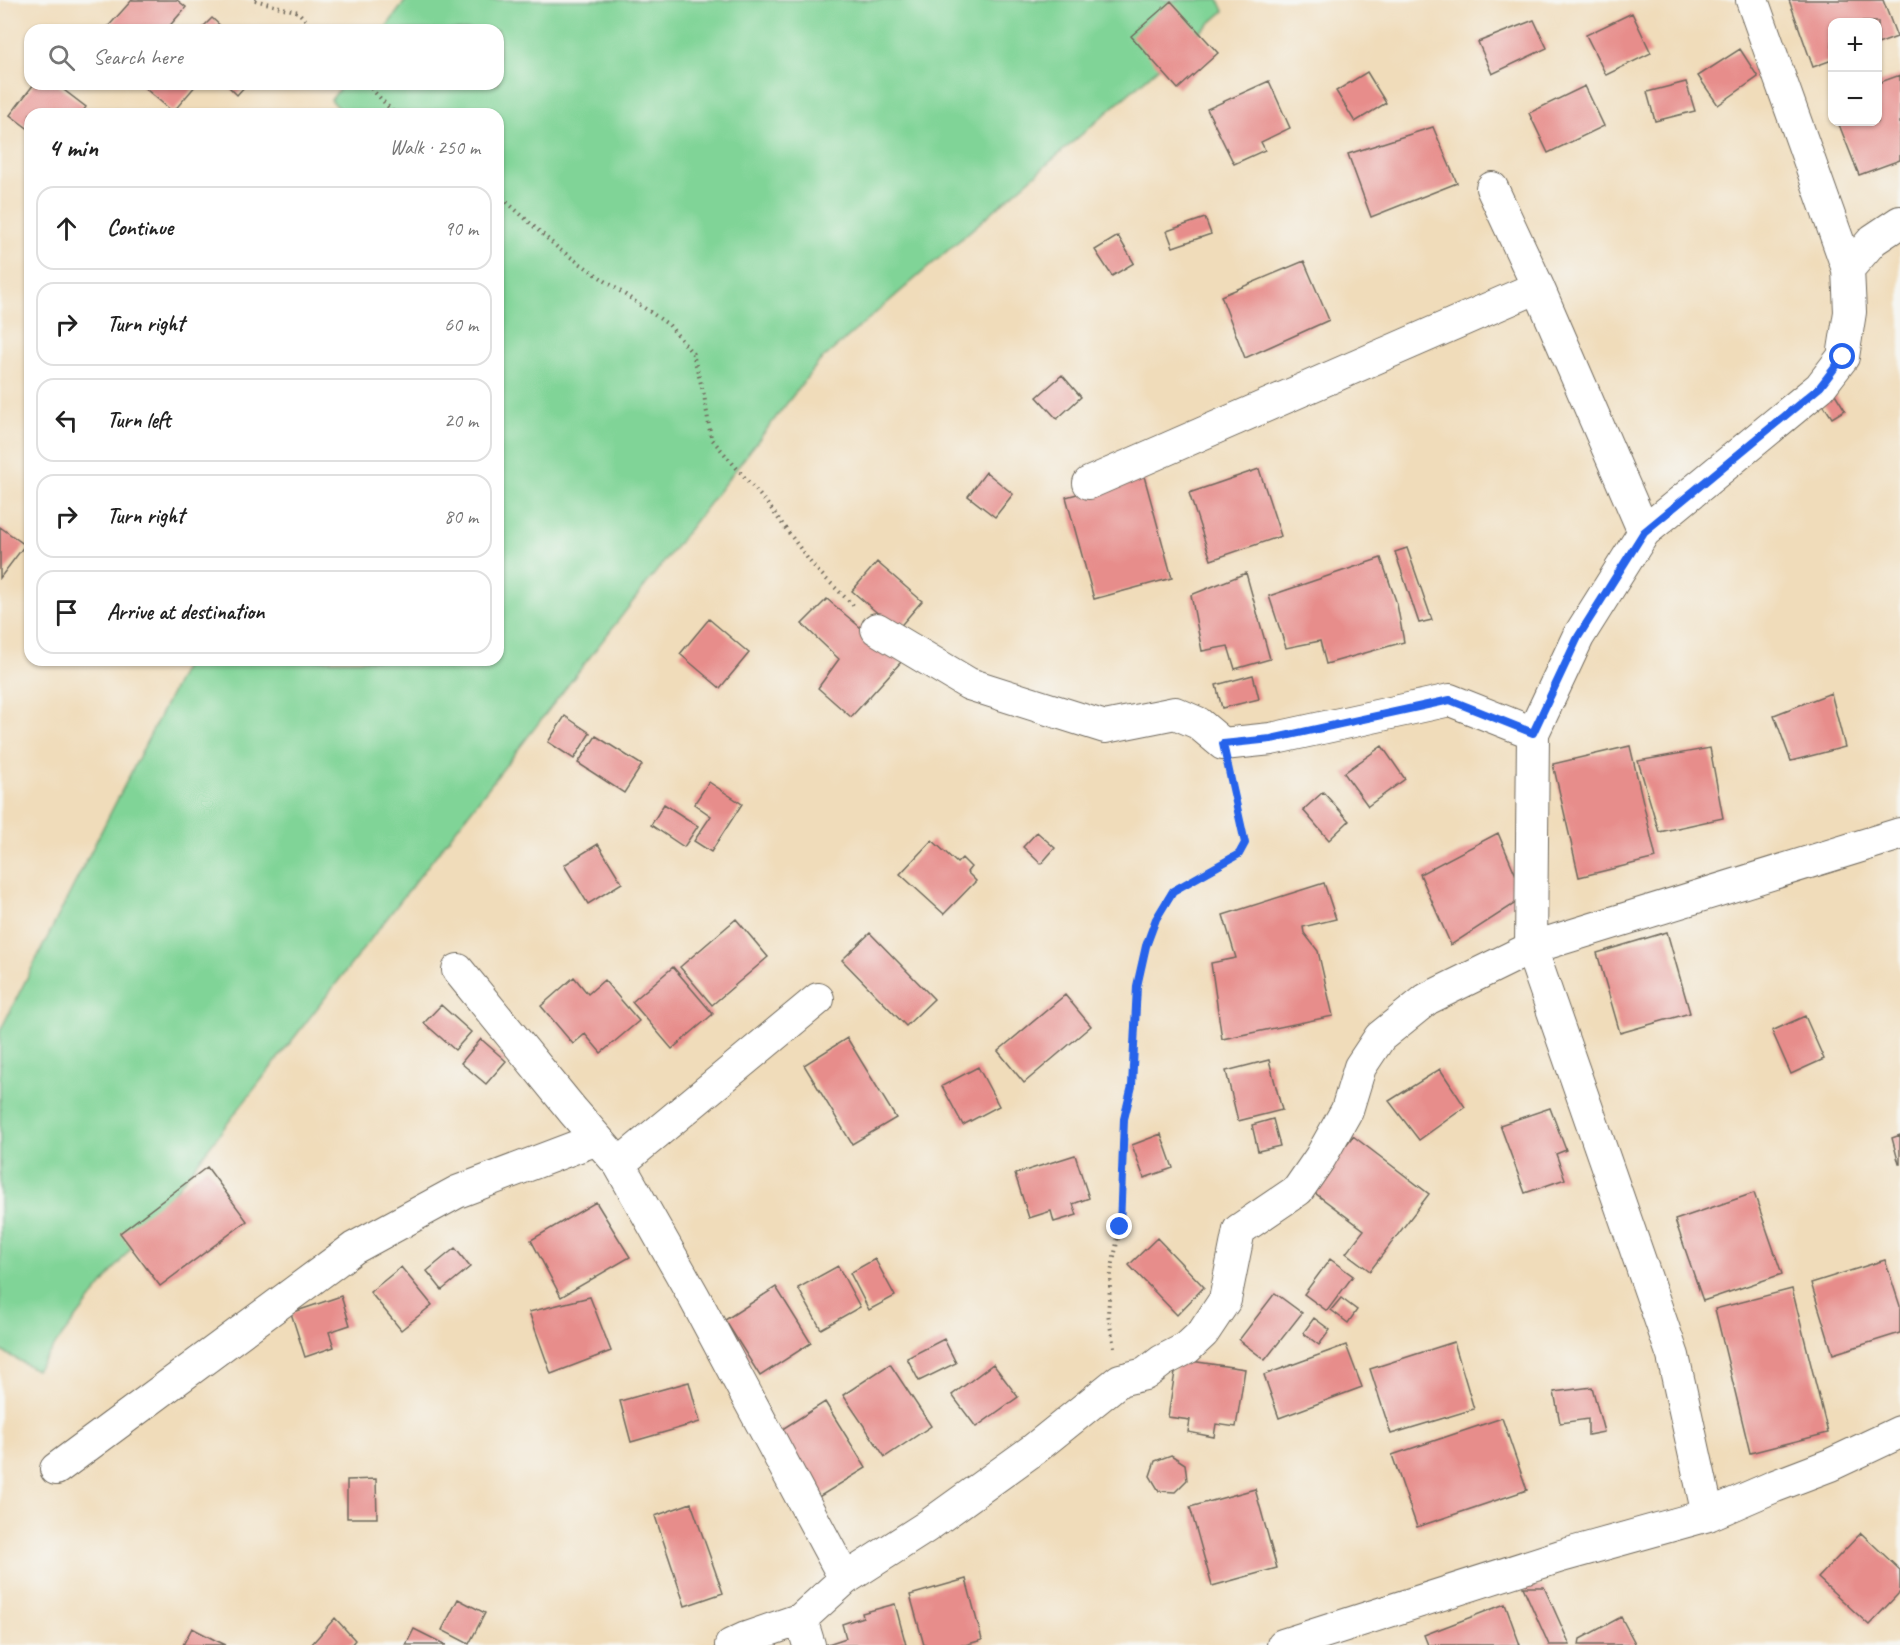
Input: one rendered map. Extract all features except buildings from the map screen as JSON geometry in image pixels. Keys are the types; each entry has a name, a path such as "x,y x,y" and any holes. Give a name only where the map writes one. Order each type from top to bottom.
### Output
{"street":[{"path":"1707,1515 1673,1356 1531,948 1533,733 1578,637 1644,532 1820,387 1843,357 1850,312 1848,269 1752,0"},
{"path":"1492,188 1538,286 1644,532"},
{"path":"1848,269 1873,240 1900,222"},
{"path":"1089,483 1538,286"},
{"path":"876,628 969,684 1105,727 1175,712 1198,723 1223,744 1271,739 1450,700 1533,733"},
{"path":"731,1645 746,1638 805,1632 845,1579 926,1527 1033,1450 1120,1380 1145,1374 1162,1361 1187,1348 1203,1333 1226,1300 1239,1230 1299,1190 1347,1110 1360,1066 1380,1037 1427,999 1531,948 1900,834"},
{"path":"458,970 619,1164 693,1295 845,1579"},
{"path":"619,1164 818,999"},
{"path":"56,1469 354,1248 457,1192 597,1139"},
{"path":"1283,1645 1561,1556 1707,1515 1775,1485 1830,1466 1900,1432"}],"path":[{"path":"255,0 298,12 309,24"},
{"path":"373,90 389,108"},
{"path":"504,199 559,249 669,325 693,354 704,395 711,438 770,507 813,566 876,628"},
{"path":"1120,1380 1108,1314 1111,1272 1120,1227 1124,1119 1132,1086 1137,986 1146,946 1156,919 1173,891 1239,854 1245,843 1223,744"}],"green space":[{"path":"406,0 1219,0 1224,11 819,362 36,1370 0,1350 0,1031 185,666 504,666 504,108 339,108 331,100 338,90 504,90 504,24 388,24"}],"route":[{"path":"1120,1227 1124,1119 1132,1086 1137,986 1146,946 1156,919 1173,891 1194,877 1239,854 1245,843 1223,744 1271,739 1450,700 1533,733 1578,637 1644,532 1820,387 1843,357"}]}
